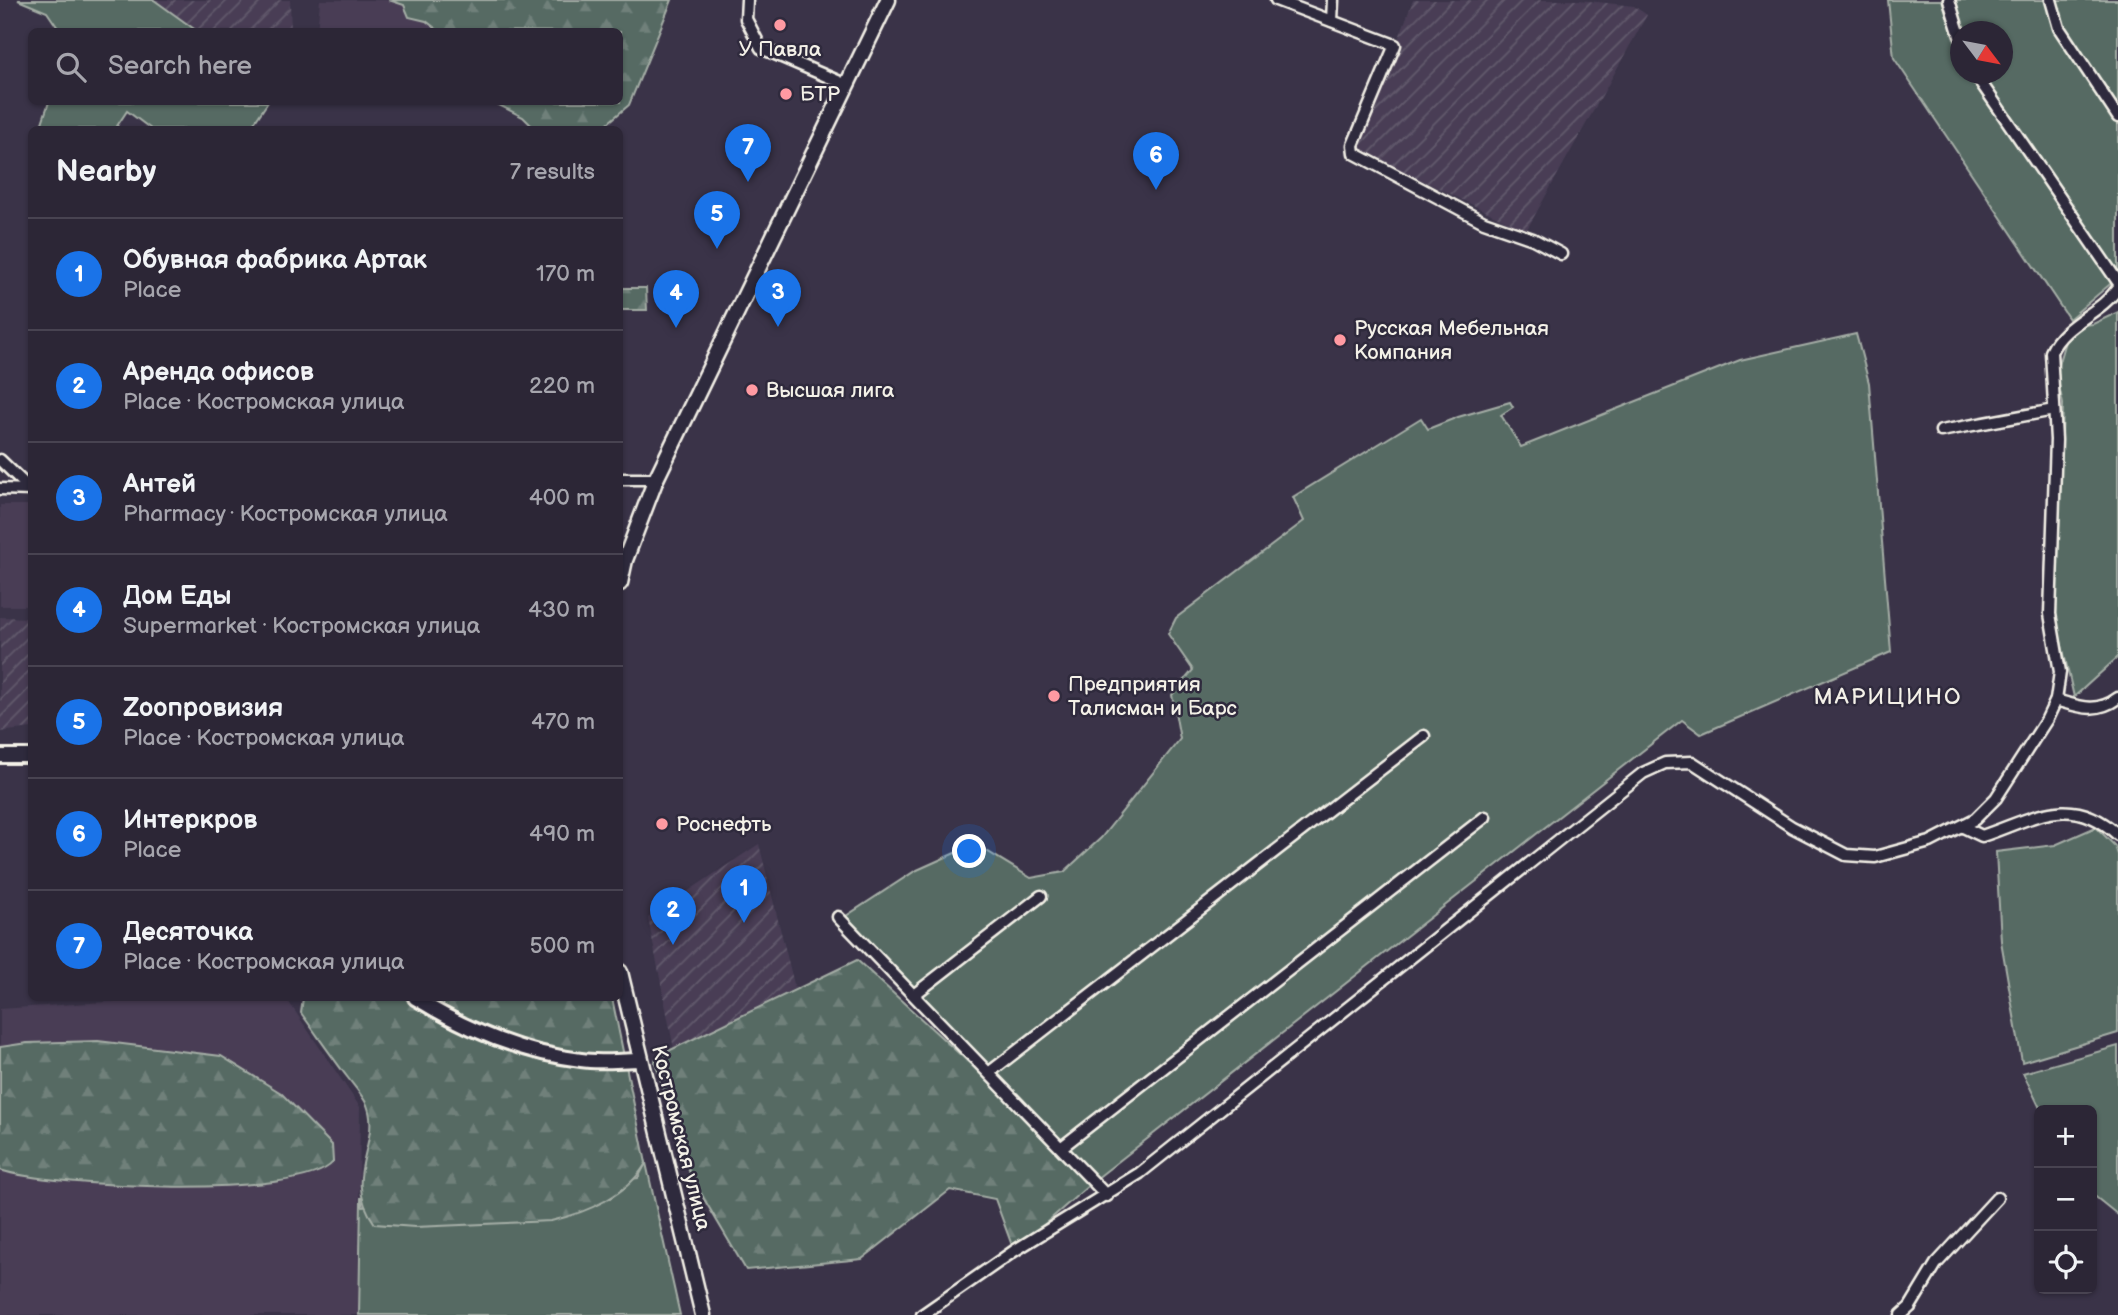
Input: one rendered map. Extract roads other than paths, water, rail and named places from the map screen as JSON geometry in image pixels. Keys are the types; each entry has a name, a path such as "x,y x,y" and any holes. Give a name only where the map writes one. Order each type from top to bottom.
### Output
{"main road":[{"path":"623,569 656,478 888,0"},
{"path":"0,756 28,756"},
{"name":"Костромская улица","path":"623,985 703,1315"},
{"path":"420,1001 452,1021 521,1047 582,1060 640,1060"}],"street":[{"path":"747,0 746,19 761,48 847,85"},
{"path":"1276,0 1395,45 1353,145 1354,153 1484,222 1533,239 1561,254"},
{"path":"1332,0 1332,21"},
{"path":"1949,0 1956,21"},
{"path":"2052,0 2059,28 2118,117"},
{"path":"1982,84 2118,282"},
{"path":"922,1315 1014,1251 1107,1196 1140,1173 1643,773 1665,762 1685,761 1702,768 1792,827 1846,855 1875,857 1905,851 1963,827 1975,819 2008,783 2056,700 2060,672 2050,614 2056,440 2050,363 2056,341 2108,303 2118,288"},
{"path":"1941,431 2054,410"},
{"path":"0,460 28,487"},
{"path":"623,479 656,478"},
{"path":"0,489 28,490"},
{"path":"2056,700 2090,710 2106,707 2118,698"},
{"path":"990,1072 1424,736"},
{"path":"1963,827 1982,836 2034,816 2074,810 2091,816 2118,835"},
{"path":"1062,1147 1485,817"},
{"path":"915,994 1041,896"},
{"path":"838,917 1107,1196"},
{"path":"1901,1315 1910,1307 1936,1264 1997,1198"}],"place":[{"name":"У Павла","path":"780,25"},
{"name":"БТР","path":"786,94"},
{"name":"Десяточка","path":"748,182"},
{"name":"Интеркров","path":"1156,190"},
{"name":"Zоопровизия","path":"717,249"},
{"name":"Антей","path":"778,327"},
{"name":"Дом Еды","path":"676,328"},
{"name":"Русская Мебельная Компания","path":"1340,340"},
{"name":"Высшая лига","path":"752,390"},
{"name":"Предприятия Талисман и Барс","path":"1054,696"},
{"name":"Роснефть","path":"662,824"},
{"name":"Обувная фабрика Артак","path":"744,923"},
{"name":"Аренда офисов","path":"673,945"}],"district":[{"name":"МАРИЦИНО","path":"1888,697"}]}
